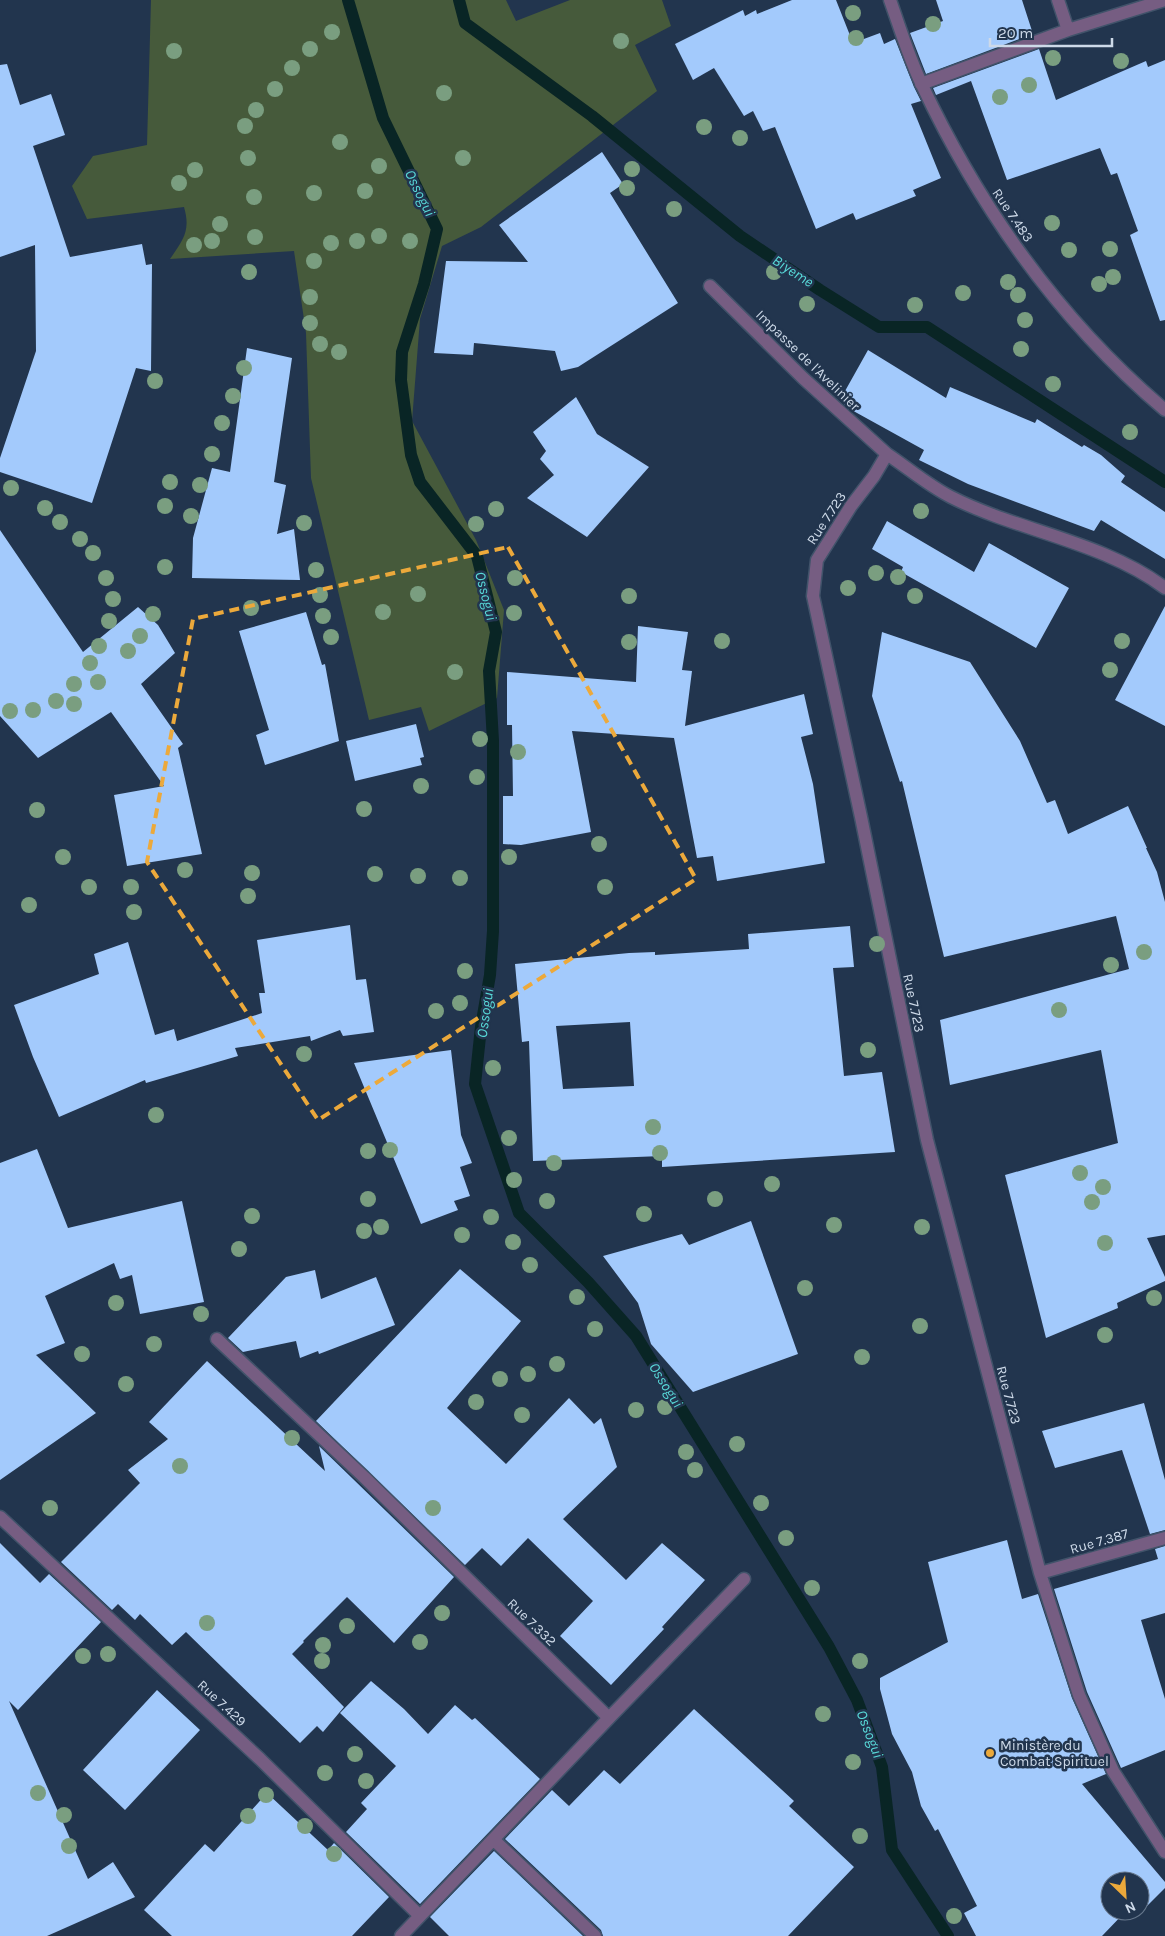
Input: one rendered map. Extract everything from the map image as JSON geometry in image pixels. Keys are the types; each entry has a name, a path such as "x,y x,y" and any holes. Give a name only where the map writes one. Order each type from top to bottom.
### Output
{"street":[{"name":"Rue 7.483","path":"890,0 921,84 971,180 1006,234 1057,303 1134,383 1165,410"},
{"path":"1058,0 1068,30"},
{"path":"921,84 1068,30 1165,0"},
{"name":"Impasse de l'Avelinier","path":"710,286 803,378 887,454"},
{"path":"887,454 950,497 1115,559 1149,576 1165,588"},
{"name":"Rue 7.723","path":"887,454 874,476 850,506 817,560 813,596 861,816 927,1140 1040,1573 1079,1695 1098,1738 1113,1771 1165,1852"},
{"name":"Rue 7.332","path":"217,1339 364,1477 609,1718"},
{"name":"Rue 7.429","path":"0,1517 260,1759 420,1916"},
{"name":"Rue 7.387","path":"1040,1573 1165,1538"},
{"path":"401,1936 744,1579"},
{"path":"494,1840 595,1936"}],"highlighted area":[{"path":"508,547 696,879 318,1120 147,862 193,619"}],"green space":[{"path":"151,0 506,0 516,21 570,0 662,0 671,26 635,45 657,91 481,227 442,246 420,319 412,421 476,540 504,610 497,698 429,731 421,707 369,720 311,478 306,333 294,251 170,259 185,235 187,223 184,207 87,219 72,186 93,156 147,145"}],"building":[{"path":"792,0 836,0 853,43 880,33 884,44 895,39 921,101 911,104 941,178 913,190 916,196 856,220 853,213 816,229 775,127 763,131 753,111 744,116 714,68 693,80 675,44 743,10 745,16 756,10 757,14"},
{"path":"936,0 1022,0 1033,34 926,74 910,33 943,21"},
{"path":"1039,49 1056,100 1146,61 1148,67 1165,60 1165,320 1160,321 1130,235 1138,231 1117,173 1111,175 1100,148 1007,180 971,81 936,95 933,88"},
{"path":"7,64 20,105 51,94 65,135 33,146 70,257 142,244 146,265 152,264 151,371 136,368 92,503 0,472 0,458 36,351 35,245 0,257 0,65"},
{"path":"602,152 623,184 610,193 678,303 578,367 561,371 555,351 474,343 473,355 434,353 446,261 528,262 499,225"},
{"path":"247,348 292,358 274,482 286,485 277,534 294,529 300,580 192,578 193,538 212,468 230,472"},
{"path":"868,350 946,398 950,387 1035,423 1037,419 1082,447 1084,445 1101,455 1125,476 1121,482 1165,512 1165,559 1101,520 1094,531 968,484 919,460 924,450 848,408 840,400"},
{"path":"576,397 597,434 649,467 587,537 527,498 554,475 540,459 546,451 533,432"},
{"path":"887,521 974,572 989,543 1069,588 1036,648 901,572 903,567 872,549"},
{"path":"0,530 83,652 138,607 158,625 175,653 141,684 183,744 178,748 202,854 127,866 114,795 164,786 111,712 38,758 0,716"},
{"path":"1165,606 1165,726 1115,700"},
{"path":"306,612 322,665 325,664 339,741 265,765 256,735 269,730 239,631"},
{"path":"638,626 688,632 682,670 692,671 685,726 804,694 813,734 801,737 813,784 825,863 717,881 713,856 697,858 674,738 572,731 591,832 521,845 503,844 503,796 513,796 512,725 507,725 507,672 636,682"},
{"path":"882,632 970,662 1020,741 1047,803 1055,800 1068,834 1128,806 1157,872 1165,902 1165,1235 1147,1238 1165,1277 1165,1281 1117,1303 1118,1308 1046,1338 1005,1175 1118,1143 1101,1050 950,1085 940,1020 1129,969 1116,916 944,957 902,781 900,782 872,696"},
{"path":"416,724 424,757 420,758 422,765 355,781 346,741"},
{"path":"350,925 356,980 366,979 374,1032 343,1036 340,1030 311,1041 310,1036 235,1048 238,1056 146,1083 145,1080 59,1117 33,1057 14,1005 99,974 94,954 128,942 155,1035 174,1029 177,1041 262,1013 259,993 265,993 257,940"},
{"path":"850,926 854,967 833,968 844,1076 882,1072 895,1152 662,1167 662,1156 533,1161 529,1041 522,1042 515,964 629,953 655,952 655,955 749,949 748,934","holes":["630,1022 634,1086 563,1089 556,1026"]},
{"path":"451,1050 461,1135 472,1163 460,1167 470,1196 454,1201 458,1210 421,1224 354,1063"},
{"path":"37,1149 68,1228 182,1201 204,1302 140,1314 132,1275 120,1279 114,1263 45,1296 65,1343 36,1355 96,1413 0,1480 0,1163"},
{"path":"751,1221 798,1354 693,1392 651,1344 638,1303 603,1256 682,1234 689,1245"},
{"path":"460,1269 521,1321 447,1408 506,1464 569,1398 594,1424 601,1418 617,1467 563,1519 626,1580 662,1543 705,1580 662,1627 664,1629 611,1685 560,1636 593,1601 528,1538 501,1566 482,1548 465,1565 316,1421"},
{"path":"315,1270 321,1299 376,1277 395,1325 319,1354 318,1351 300,1358 296,1341 243,1352 228,1338 286,1277"},
{"path":"207,1361 325,1471 319,1446 454,1577 394,1643 347,1597 303,1641 292,1654 344,1707 323,1732 317,1726 300,1743 186,1632 172,1645 140,1614 135,1620 118,1604 112,1610 61,1562 140,1483 128,1470 168,1439 149,1422"},
{"path":"1144,1403 1165,1480 1165,1530 1150,1534 1122,1450 1055,1468 1042,1431"},
{"name":"Ministère du Combat Spirituel","path":"1007,1540 1022,1599 1038,1594 1072,1698 1106,1774 1082,1784 1165,1882 1165,1888 1150,1903 1150,1871 1100,1871 1100,1921 1116,1921 1102,1936 976,1936 964,1913 977,1906 938,1829 935,1831 921,1806 912,1772 892,1734 880,1689 880,1678 948,1642 928,1562"},
{"path":"0,1543 40,1583 49,1574 101,1622 18,1710 9,1701 88,1879 113,1862 135,1897 47,1936 0,1936"},
{"path":"1165,1546 1165,1613 1141,1620 1165,1699 1165,1750 1121,1768 1087,1692 1054,1589 1158,1559 1155,1549"},
{"path":"371,1681 404,1709 428,1734 455,1705 472,1720 475,1718 540,1779 420,1904 346,1832 367,1809 361,1803 396,1766 340,1713"},
{"path":"157,1690 200,1730 125,1810 83,1770"},
{"path":"694,1709 794,1801 789,1806 854,1867 788,1936 603,1936 601,1930 505,1839 552,1790 569,1806 604,1770 620,1784"},
{"path":"267,1793 328,1850 334,1843 389,1897 352,1936 172,1936 144,1910 205,1844 214,1852"},
{"path":"494,1851 583,1936 449,1936 430,1917"}],"waterway":[{"name":"Ossogui","path":"348,0 383,118 437,229 424,284 402,352 401,380 411,455 420,482 477,556 496,632 489,671 493,741 493,931 490,975 481,1027 475,1084 519,1213 588,1282 636,1336 829,1647 857,1700 882,1767 892,1850 948,1936"},
{"name":"Biyeme","path":"459,0 465,23 592,116 740,236 879,327 927,327 1165,482"}],"place":[{"name":"Ministère du Combat Spirituel","path":"990,1753"}]}
